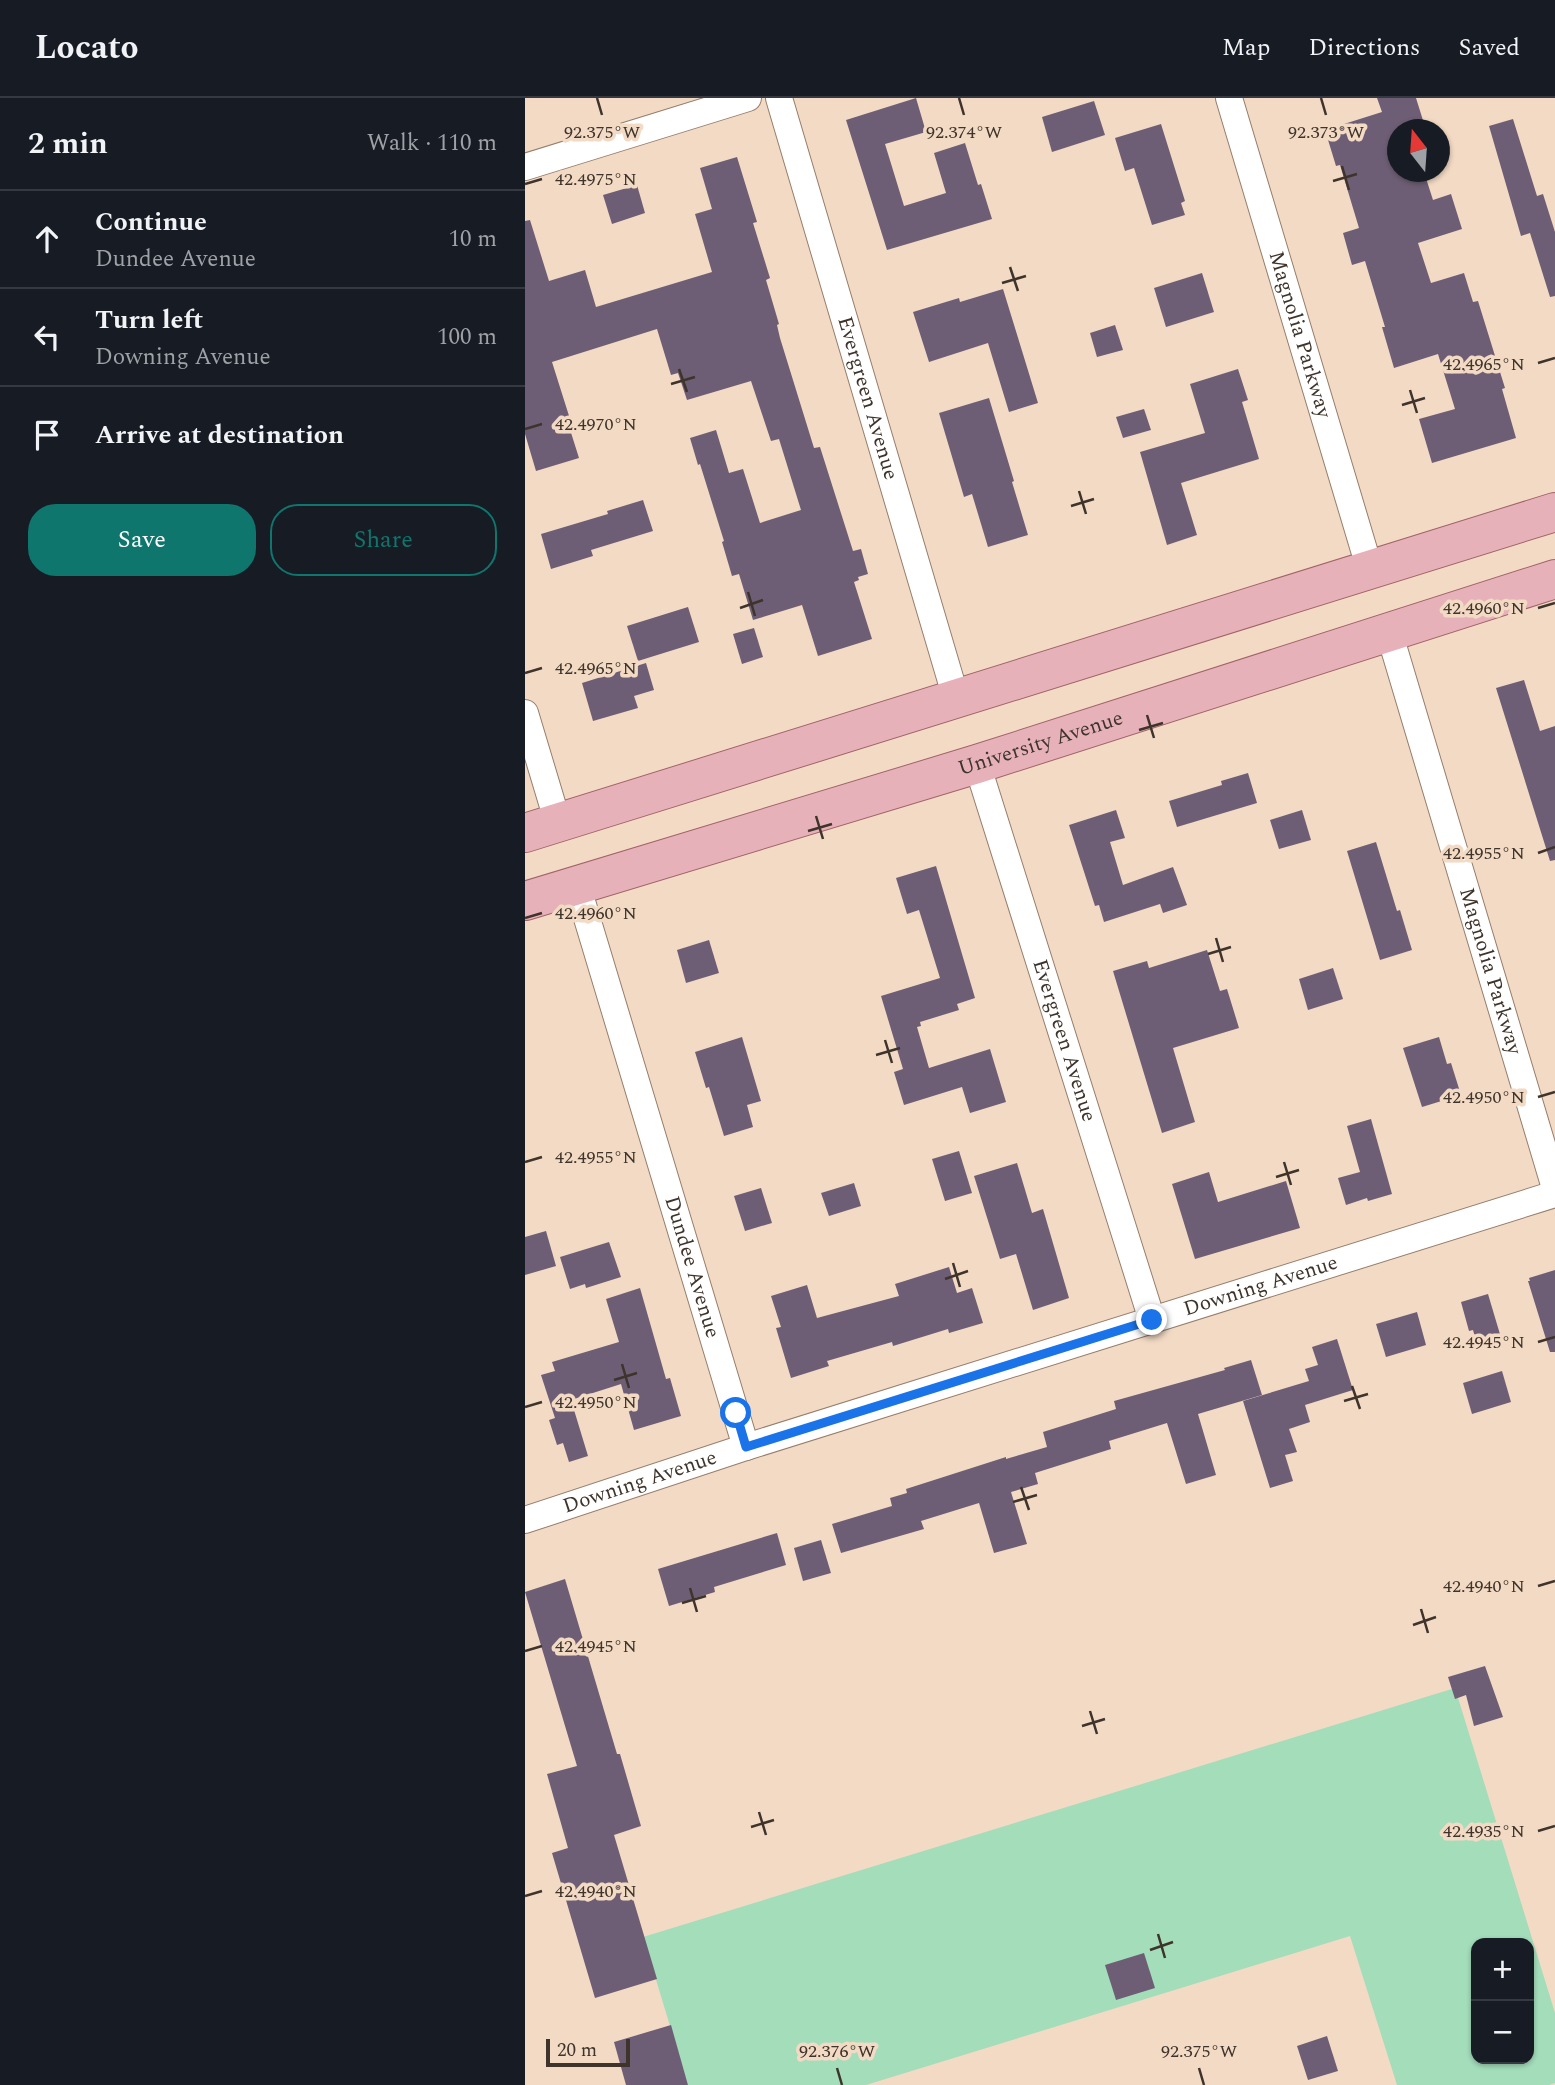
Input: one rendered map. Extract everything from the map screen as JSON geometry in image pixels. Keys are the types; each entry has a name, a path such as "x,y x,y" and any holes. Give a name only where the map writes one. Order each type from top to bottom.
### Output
{"main road":[{"path":"542,828 1555,512"},
{"name":"University Avenue","path":"525,901 977,764 1555,579"}],"street":[{"path":"525,167 748,98"},
{"name":"Evergreen Avenue","path":"779,98 956,698"},
{"name":"Magnolia Parkway","path":"1229,98 1370,569"},
{"name":"Magnolia Parkway","path":"1389,632 1555,1188"},
{"path":"525,713 542,828"},
{"name":"Evergreen Avenue","path":"977,764 1152,1320"},
{"name":"Dundee Avenue","path":"577,885 746,1447"},
{"name":"Downing Avenue","path":"525,1520 746,1447 1555,1194"}],"green space":[{"path":"1455,1688 1532,1938 1471,1938 1471,2064 1534,2064 1534,1945 1555,2013 1555,2083 1397,2085 1350,1936 866,2085 688,2085 643,1937"}],"building":[{"path":"916,98 926,132 885,144 904,206 946,193 934,153 965,143 992,219 887,250 846,120"},
{"path":"1377,98 1416,98 1423,119 1387,119 1387,182 1427,182 1433,200 1451,194 1462,229 1418,243 1431,283 1464,273 1473,302 1478,301 1505,388 1502,389 1516,438 1432,463 1419,419 1455,409 1438,354 1394,368 1365,261 1352,265 1343,233 1359,228 1340,165 1336,166 1325,130 1382,112"},
{"path":"1094,101 1105,135 1052,152 1042,117"},
{"path":"1513,119 1537,196 1543,194 1555,232 1555,296 1550,297 1530,233 1521,236 1489,126"},
{"path":"1161,124 1185,201 1181,203 1185,215 1152,225 1134,168 1125,171 1115,138"},
{"path":"737,157 757,222 753,223 770,278 766,280 779,324 780,338 814,448 820,447 853,551 861,549 868,574 858,577 859,580 854,582 872,639 818,656 802,605 753,620 739,574 732,576 722,542 724,541 690,438 716,430 729,473 743,469 760,523 801,510 779,439 771,441 751,381 687,400 678,373 671,375 657,329 552,362 579,458 536,471 525,434 525,221 530,220 549,281 585,270 596,307 712,272 695,214 712,209 700,168"},
{"path":"637,185 645,213 612,224 603,195"},
{"path":"1202,273 1214,312 1166,327 1154,288"},
{"path":"1003,289 1038,403 1009,412 988,343 929,362 913,312 959,298 960,302"},
{"path":"1115,325 1123,350 1097,357 1090,333"},
{"path":"1238,369 1248,400 1242,402 1259,459 1181,483 1197,535 1167,545 1140,452 1205,433 1190,384"},
{"path":"989,398 1028,535 988,547 972,494 964,497 939,413"},
{"path":"1144,409 1151,430 1123,438 1116,417"},
{"path":"643,500 653,531 591,550 593,556 551,569 541,534 608,514 607,511"},
{"path":"688,607 699,642 638,661 627,626"},
{"path":"754,628 763,657 742,664 733,634"},
{"path":"646,663 654,690 634,696 638,708 593,721 582,683"},
{"path":"1524,680 1540,731 1555,726 1555,860 1550,861 1496,688"},
{"path":"1248,773 1257,803 1177,827 1169,801 1222,785 1221,781"},
{"path":"1116,810 1125,838 1110,842 1123,885 1173,867 1187,905 1163,913 1160,904 1104,922 1099,905 1095,906 1069,825"},
{"path":"1302,810 1311,840 1279,849 1270,820"},
{"path":"1376,842 1412,950 1380,960 1347,851"},
{"path":"936,866 975,998 957,1004 959,1010 920,1022 921,1026 917,1027 929,1068 990,1049 1006,1102 970,1113 962,1087 904,1105 894,1072 903,1069 881,996 940,978 919,910 907,914 896,878"},
{"path":"709,940 719,973 686,983 677,950"},
{"path":"1207,950 1220,991 1227,989 1239,1028 1173,1048 1195,1122 1162,1133 1113,971 1147,961 1149,968"},
{"path":"1333,968 1343,999 1308,1010 1299,979"},
{"path":"742,1037 761,1101 747,1105 753,1127 724,1136 695,1052"},
{"path":"1439,1037 1461,1095 1422,1107 1403,1048"},
{"path":"1371,1119 1392,1194 1346,1205 1338,1178 1360,1172 1347,1126"},
{"path":"959,1151 972,1193 945,1201 932,1159"},
{"path":"1017,1163 1032,1213 1043,1209 1069,1298 1033,1310 1016,1254 1000,1259 974,1176"},
{"path":"1209,1172 1218,1202 1286,1181 1300,1228 1195,1259 1172,1184"},
{"path":"854,1183 861,1206 829,1216 821,1193"},
{"path":"761,1188 772,1223 745,1231 734,1196"},
{"path":"546,1231 556,1266 525,1275 525,1237"},
{"path":"609,1242 621,1277 586,1288 585,1284 570,1289 560,1257"},
{"path":"949,1267 957,1293 972,1288 983,1323 949,1333 948,1329 893,1346 892,1342 827,1361 829,1366 791,1378 776,1328 781,1327 771,1296 807,1285 817,1318 899,1296 895,1284"},
{"path":"1555,1270 1555,1352 1550,1352 1528,1281 1529,1278"},
{"path":"640,1288 666,1379 670,1378 681,1416 634,1430 621,1384 571,1400 588,1456 569,1462 563,1443 557,1445 549,1420 555,1418 541,1375 555,1371 552,1362 619,1342 606,1299"},
{"path":"1488,1294 1502,1341 1478,1348 1473,1330 1469,1331 1461,1302"},
{"path":"1417,1312 1426,1345 1386,1357 1376,1324"},
{"path":"1337,1339 1353,1390 1305,1405 1310,1422 1289,1429 1297,1452 1285,1455 1293,1481 1270,1488 1243,1401 1309,1381 1305,1369 1318,1365 1312,1347"},
{"path":"1251,1360 1262,1395 1198,1414 1216,1475 1186,1484 1167,1423 1109,1441 1111,1449 1035,1473 1038,1484 1011,1492 1027,1544 994,1553 979,1503 921,1521 924,1529 841,1553 832,1524 892,1506 890,1498 907,1493 906,1489 1006,1457 1047,1447 1043,1432 1116,1409 1114,1401 1225,1370 1224,1368"},
{"path":"1502,1371 1511,1402 1472,1414 1463,1383"},
{"path":"777,1533 786,1565 714,1587 715,1592 669,1606 658,1569"},
{"path":"821,1540 831,1573 803,1581 794,1548"},
{"path":"565,1579 641,1826 614,1835 657,1979 595,1998 552,1853 568,1848 547,1774 577,1766 525,1592"},
{"path":"1485,1666 1503,1717 1474,1726 1466,1695 1455,1699 1448,1677"},
{"path":"1144,1953 1155,1988 1116,2000 1105,1965"},
{"path":"671,2025 688,2085 626,2085 614,2042"},
{"path":"1327,2036 1338,2071 1308,2080 1297,2046"}],"route":[{"path":"736,1413 746,1447 1152,1320"}]}
